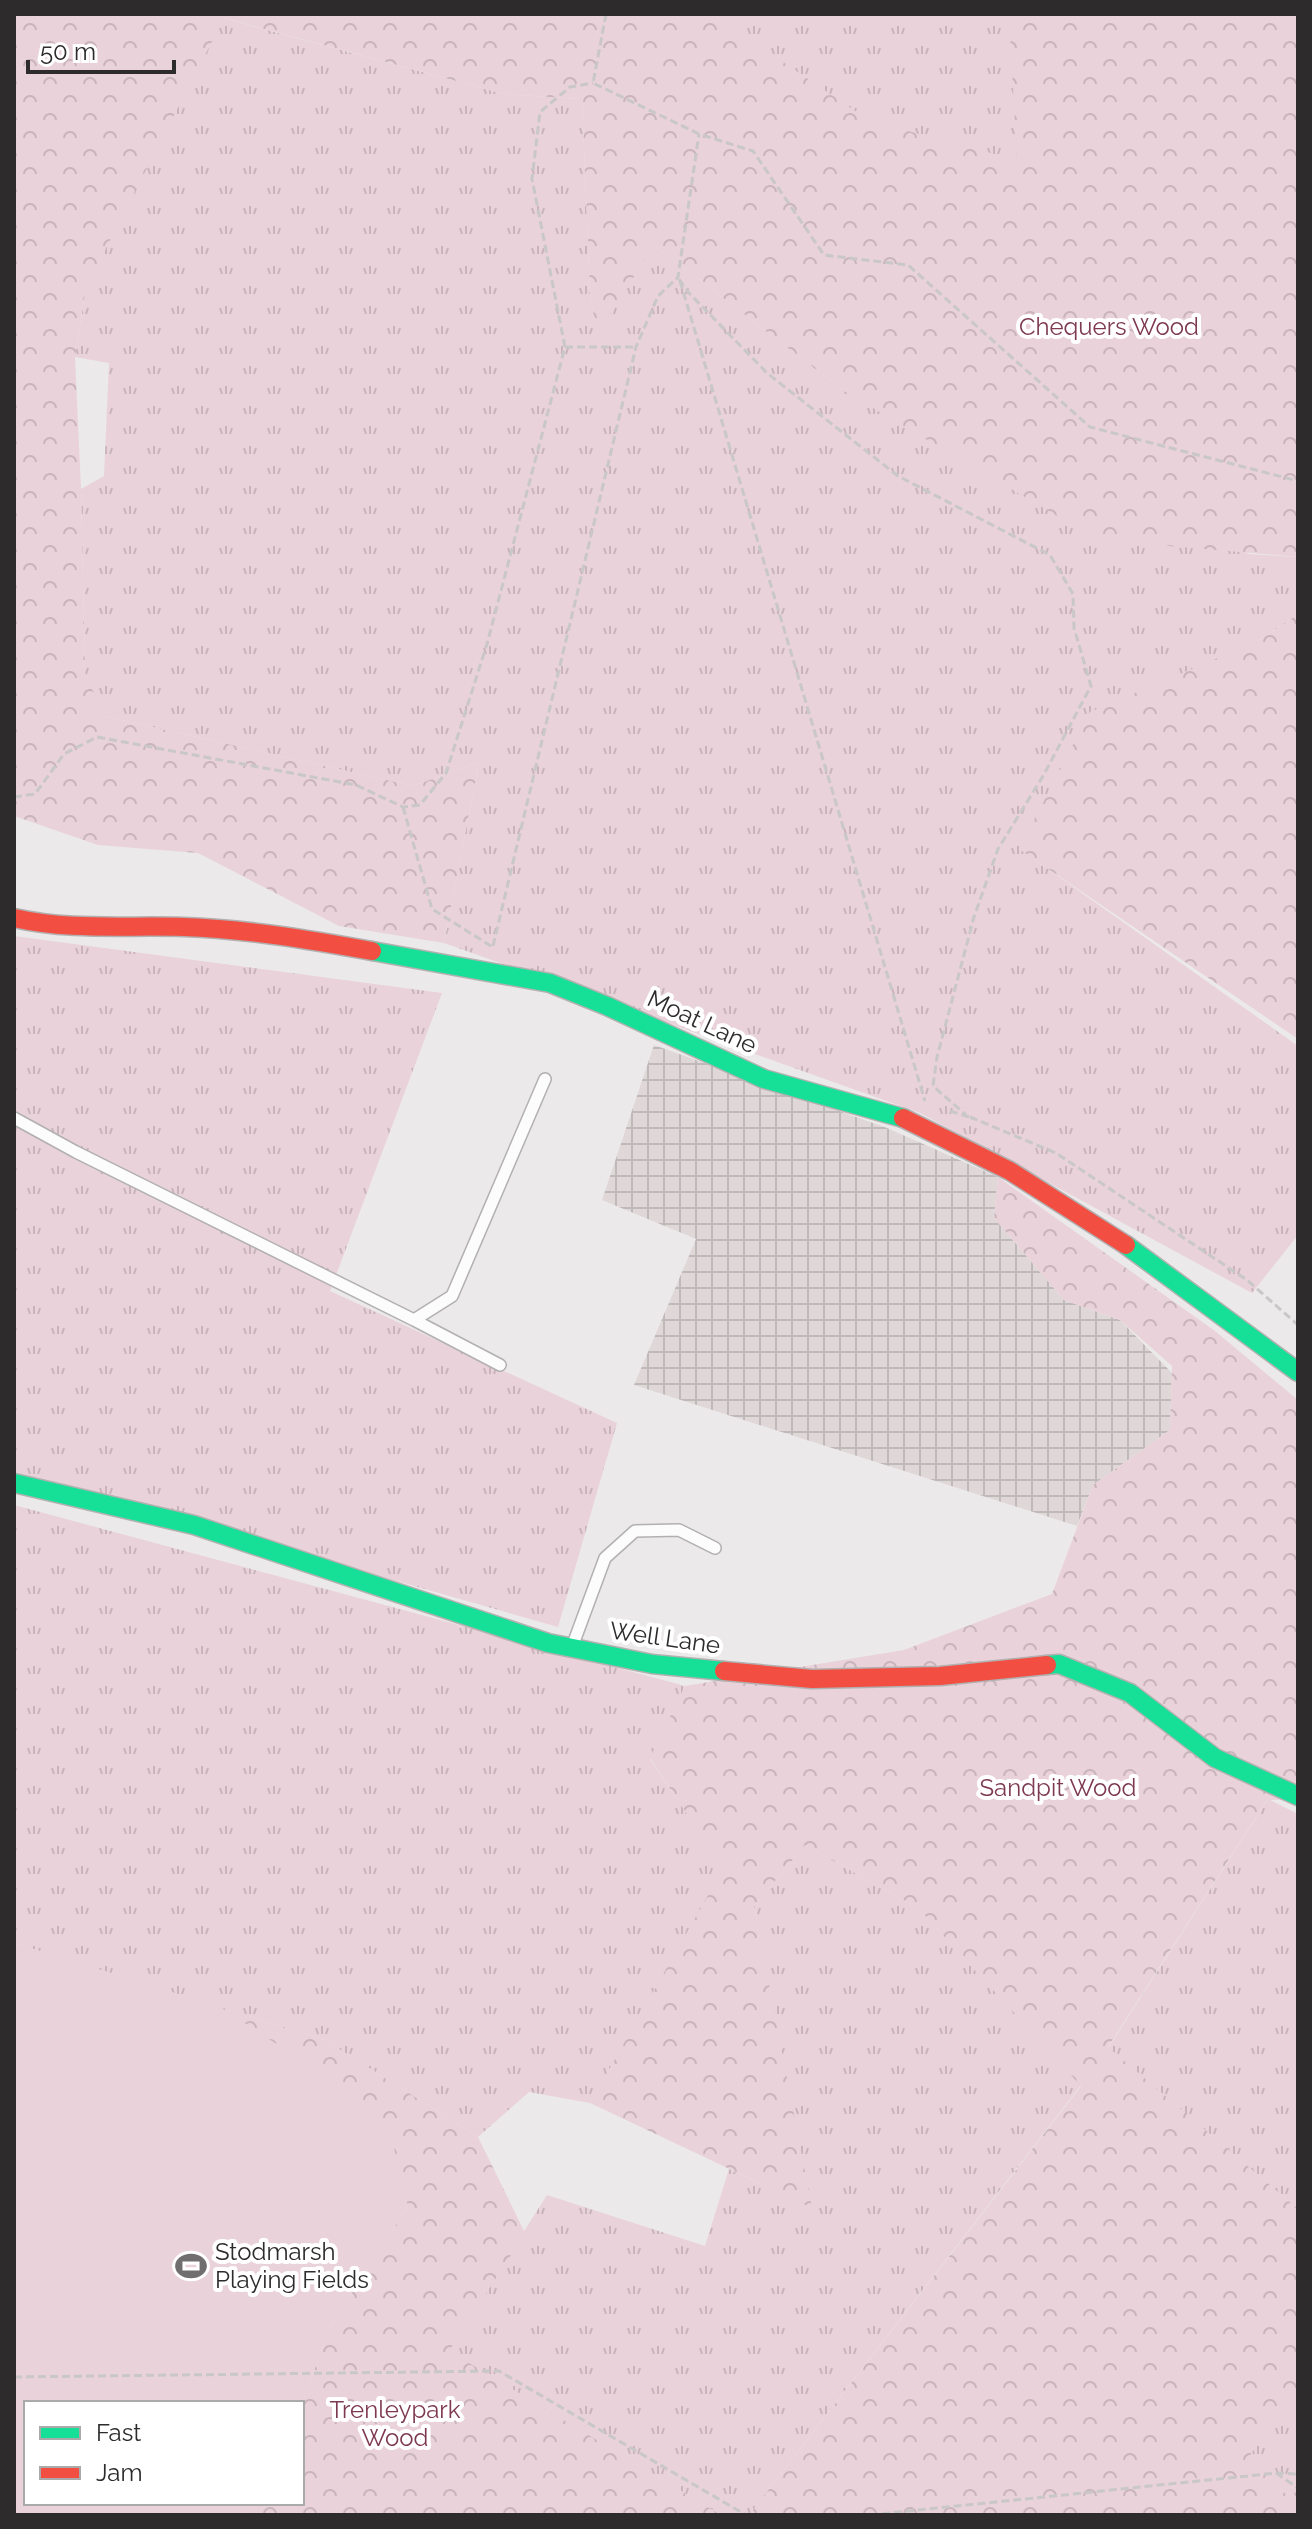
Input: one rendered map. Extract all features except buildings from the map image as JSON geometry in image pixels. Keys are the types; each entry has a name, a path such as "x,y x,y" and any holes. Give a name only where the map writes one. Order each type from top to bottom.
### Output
{"street":[{"name":"Moat Lane","path":"14,918 43,926 185,927 262,934 556,985 635,1017 747,1072 903,1118 972,1151 1064,1202 1298,1372"},
{"name":"Well Lane","path":"14,1483 194,1525 548,1643 652,1664 812,1679 940,1676 1059,1664 1130,1693 1215,1758 1298,1796"}],"lane":[{"path":"414,1320 452,1296 545,1079"},
{"path":"14,1118 500,1365"},
{"path":"572,1647 605,1558 635,1531 679,1530 715,1548"}],"path":[{"path":"593,83 606,14"},
{"path":"14,797 35,794 64,754 97,737 356,785 403,807 420,805 446,773 487,644 565,347 532,179 540,112 570,87 593,83 699,134 753,151 824,255 908,265 1090,427 1298,481"},
{"path":"699,134 678,277 925,1102"},
{"path":"403,807 432,909 492,946 636,347 658,296 678,277"},
{"path":"678,277 689,293 767,373 836,429 898,476 1050,555 1073,594 1074,628 1091,686 1043,776 998,849 974,917 937,1057 933,1086 969,1117"},
{"path":"565,347 636,347"},
{"path":"940,1107 1056,1153 1247,1280 1298,1325"},
{"path":"14,2377 499,2371 746,2515"},
{"path":"870,2515 1276,2473 1298,2474"},
{"path":"1276,2473 1298,2488"}],"shaded area":[{"path":"654,1045 887,1128 998,1177 994,1218 1064,1300 1120,1320 1172,1373 1170,1430 1093,1485 1077,1526 634,1385 696,1239 602,1200"}],"green space":[{"name":"Chequers Wood","path":"14,14 712,14 870,121 1017,160 1009,14 1298,14 1298,557 1098,540 844,391 654,245 597,335 590,293 582,99 504,94 224,18 86,287 75,357 85,673 104,716 413,786 479,762 444,943 339,926 198,853 98,845 14,816"},
{"path":"623,14 1095,14 1014,286"},
{"path":"223,18 504,94 582,99 590,293 597,334 654,245 844,391 1249,554 1298,557 1298,614 1258,641 1020,849 1298,1046 1298,1235 1252,1293 920,1113 444,943 479,762 413,786 104,716 85,674 81,489 104,476 109,363 75,357 86,287"},
{"path":"1298,614 1298,1039 1019,849 1090,712 1258,641"},
{"path":"14,936 442,993 330,1291 617,1423 558,1627 14,1472"},
{"name":"Sandpit Wood","path":"998,1177 1215,1331 1298,1400 1298,1799 1267,1800 1108,2047 1298,2209 1298,2385 1248,2458 1286,2494 1298,2492 1298,2515 749,2515 1081,2086 918,1908 805,1845 754,1906 812,2208 590,2103 723,1869 650,1758 685,1686 904,1650 1052,1594 1093,1485 1170,1430 1172,1366 1120,1320 1064,1300 994,1218"},
{"path":"14,1505 685,1686 650,1759 724,1869 590,2103 529,2092 478,2137 325,2040 14,1943"},
{"path":"1268,1799 1298,1814 1298,2209 1108,2048"},
{"path":"805,1845 918,1908 1081,2085 749,2515 721,2515 448,2351 547,2195 705,2246 729,2169 811,2207 754,1906"},
{"name":"Stodmarsh Playing Fields","path":"14,1943 220,2007 321,2073 392,2140 408,2206 330,2327 303,2401 24,2401 24,2505 244,2505 239,2515 14,2515"},
{"name":"Trenleypark Wood","path":"220,2007 325,2040 478,2137 525,2233 449,2351 721,2515 239,2515 244,2505 304,2505 303,2401 330,2327 408,2206"},
{"path":"1298,2385 1298,2492 1286,2494 1247,2458"}],"traffic: fast":[{"path":"372,951 550,983 764,1079 903,1118"},
{"path":"1126,1245 1298,1372"},
{"path":"14,1483 194,1525 548,1643 652,1664 724,1671"},
{"path":"1047,1665 1059,1664 1130,1693 1215,1758 1298,1796"}],"traffic: jam":[{"path":"14,918 78,926 231,930 372,951"},
{"path":"903,1118 1010,1171 1126,1245"},
{"path":"724,1671 812,1679 940,1676 1047,1665"}],"place":[{"name":"Stodmarsh Playing Fields","path":"191,2266"}]}
